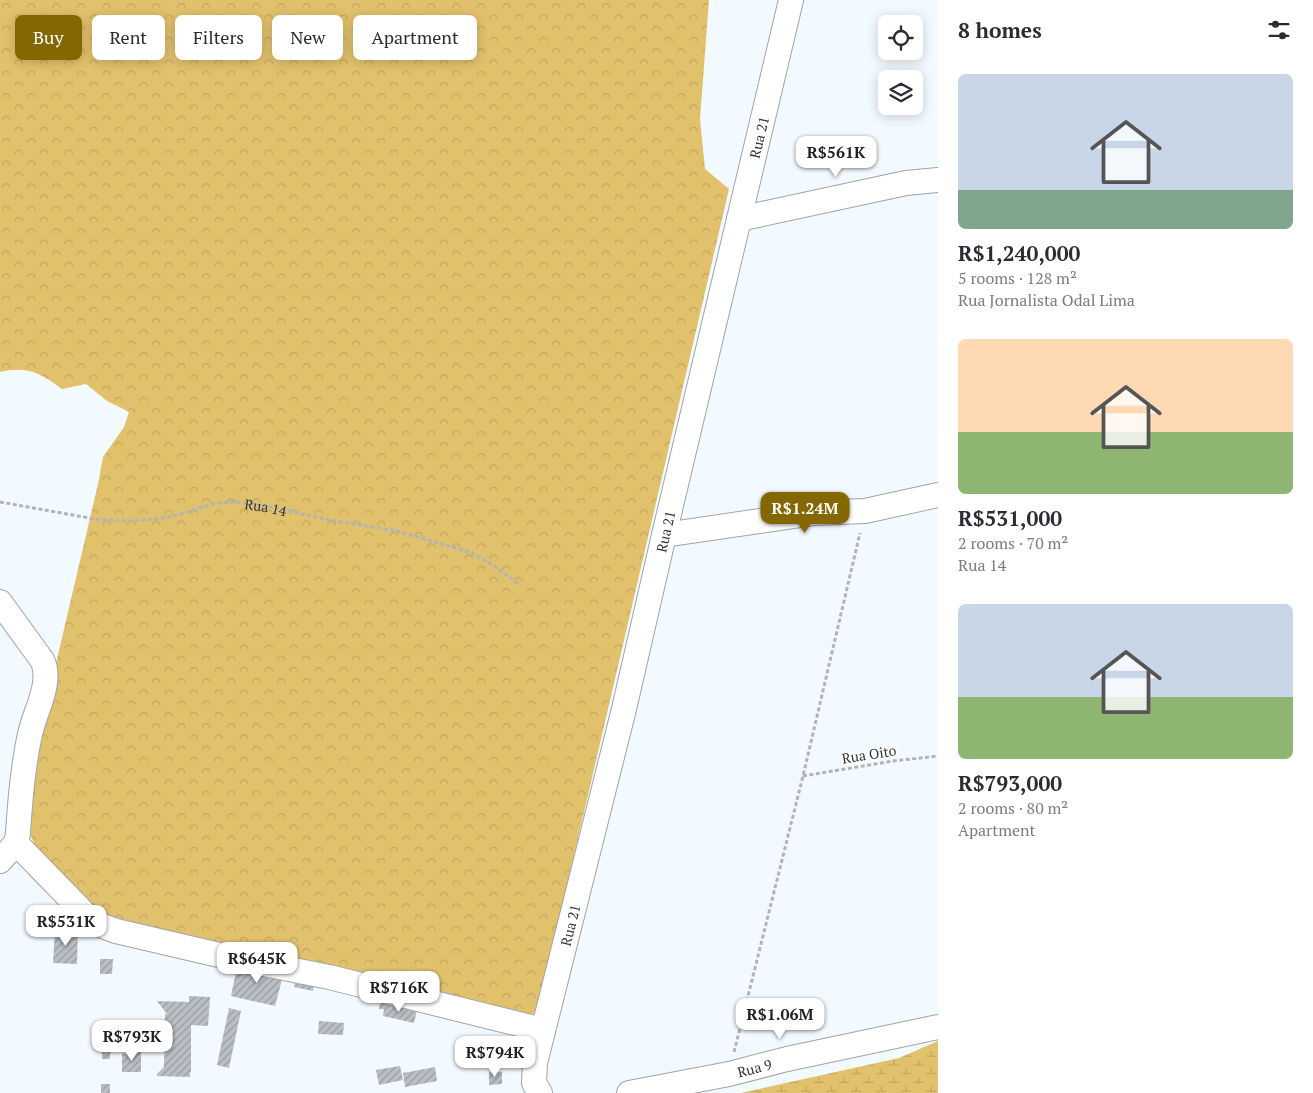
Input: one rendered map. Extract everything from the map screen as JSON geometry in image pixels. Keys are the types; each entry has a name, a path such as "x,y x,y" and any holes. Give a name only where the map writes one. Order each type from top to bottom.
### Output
{"street":[{"name":"Rua 21","path":"540,1093 534,1083 535,1063 624,709 791,0"},
{"path":"739,219 906,183 938,180"},
{"path":"664,535 815,513 865,510 938,495"},
{"path":"0,602 42,660 46,672 45,686 28,742 16,843 0,861"},
{"path":"16,843 84,913 100,925 116,931 228,957 329,977 543,1030"},
{"name":"Rua 9","path":"629,1093 729,1074 796,1057 938,1027"}],"path":[{"name":"Rua 14","path":"0,502 95,519 127,521 174,516 227,501 247,503 396,531 456,548 472,553 493,565 520,585"},
{"path":"729,1074 803,776 865,510"},
{"name":"Rua Oito","path":"803,776 893,761 938,756"}],"green space":[{"path":"0,0 709,0 700,119 705,169 729,189 538,1010 531,1015 193,937 102,914 39,854 26,826 27,787 103,457 124,427 129,412 107,401 86,384 62,389 33,372 10,370 0,372"},
{"path":"938,1041 938,1093 741,1093 899,1058"}],"building":[{"path":"55,930 78,931 77,964 53,963"},
{"path":"100,959 113,959 112,974 100,974"},
{"path":"238,962 284,972 275,1006 231,996"},
{"path":"296,975 315,978 313,991 294,987"},
{"path":"189,996 210,997 208,1026 191,1025 190,1077 157,1076 164,1067 165,1014 167,1014 157,1001 189,1002"},
{"path":"380,1003 417,1010 414,1023 383,1016 384,1009 379,1009"},
{"path":"229,1008 241,1011 229,1068 217,1065"},
{"path":"319,1021 344,1023 343,1035 318,1034"},
{"path":"102,1030 111,1030 110,1059 102,1059"},
{"path":"141,1052 141,1072 122,1072 122,1054"},
{"path":"400,1066 403,1080 379,1085 376,1070"},
{"path":"435,1067 437,1081 405,1087 403,1073"},
{"path":"489,1072 502,1072 502,1084 489,1085"},
{"path":"101,1084 110,1084 110,1093 101,1093"}]}
